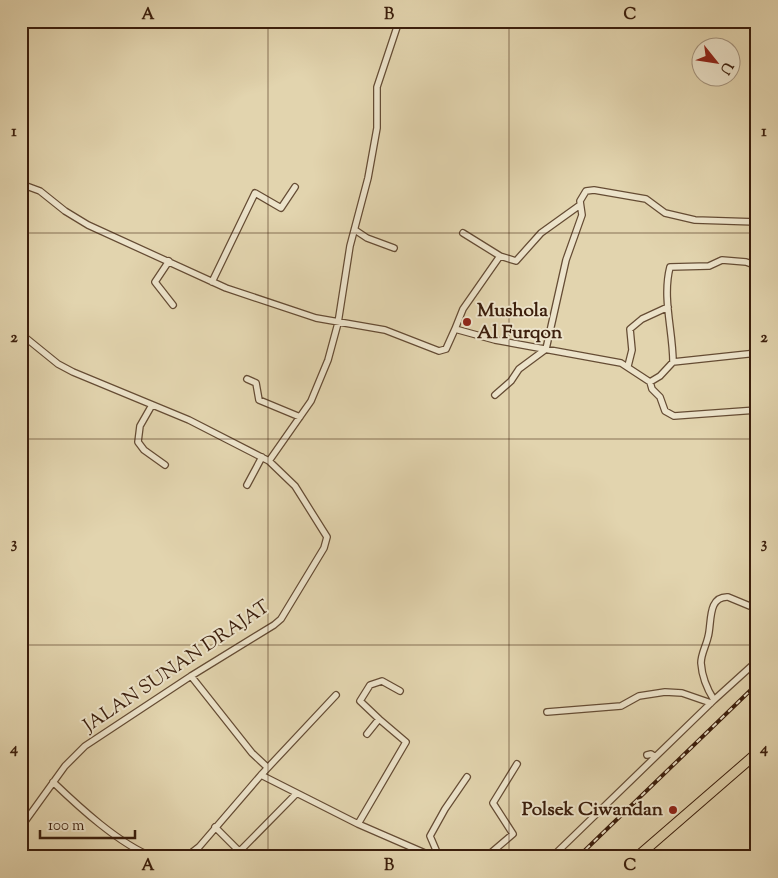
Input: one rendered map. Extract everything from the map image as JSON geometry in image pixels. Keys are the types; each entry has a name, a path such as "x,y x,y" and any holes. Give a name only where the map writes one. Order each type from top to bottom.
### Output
{"highway":[{"path":"637,857 757,753"}],"street":[{"path":"270,461 311,401 321,378 338,323 355,230 373,151 376,128 377,87 399,21"},
{"path":"21,184 40,191 88,225 212,282 288,310 338,323 385,330 442,352 446,349 464,309 500,256"},
{"path":"212,282 255,193 281,208 295,187"},
{"path":"463,233 500,256 516,261 541,232 580,205 586,191 594,190 646,199 665,213 695,220 757,222"},
{"path":"495,395 511,381 519,369 546,349 566,260 582,215 580,205"},
{"path":"355,230 367,238 394,248"},
{"path":"673,362 668,307 670,267 709,266 722,260 746,262 757,266"},
{"path":"169,261 155,282 173,305"},
{"path":"628,366 632,350 630,329 642,319 668,307"},
{"path":"455,329 546,349 614,361 628,366 650,382 652,389 660,397 665,411 674,416 757,410"},
{"name":"JALAN SUNAN DRAJAT","path":"21,334 58,364 189,420 270,461 295,486 314,513 324,530 326,543 280,618 85,746 53,782 21,827"},
{"path":"650,382 660,376 673,362 757,353"},
{"path":"247,379 256,383 259,400 300,417"},
{"path":"152,405 140,426 138,442 144,450 165,465"},
{"path":"247,485 262,457"},
{"path":"712,701 701,661 709,637 712,610 716,602 724,597 757,609"},
{"path":"552,857 712,701 757,662"},
{"path":"191,676 252,753 267,767"},
{"path":"358,824 406,742 360,701 370,685 382,680 400,691"},
{"path":"547,712 621,706 639,696 665,692 682,693 712,701"},
{"path":"186,857 199,846 267,767 336,695"},
{"path":"367,734 379,719"},
{"path":"647,755 651,754 655,757"},
{"path":"486,857 513,834 493,803 517,764"},
{"path":"261,775 358,824 434,857"},
{"path":"439,857 430,836 445,808 467,777"},
{"path":"53,782 87,814 136,848 153,857"},
{"path":"234,857 296,794"},
{"path":"216,827 239,851"}],"railway":[{"path":"578,857 757,684"}],"place":[{"name":"Mushola Al Furqon","path":"467,322"},
{"name":"Polsek Ciwandan","path":"673,810"}]}
